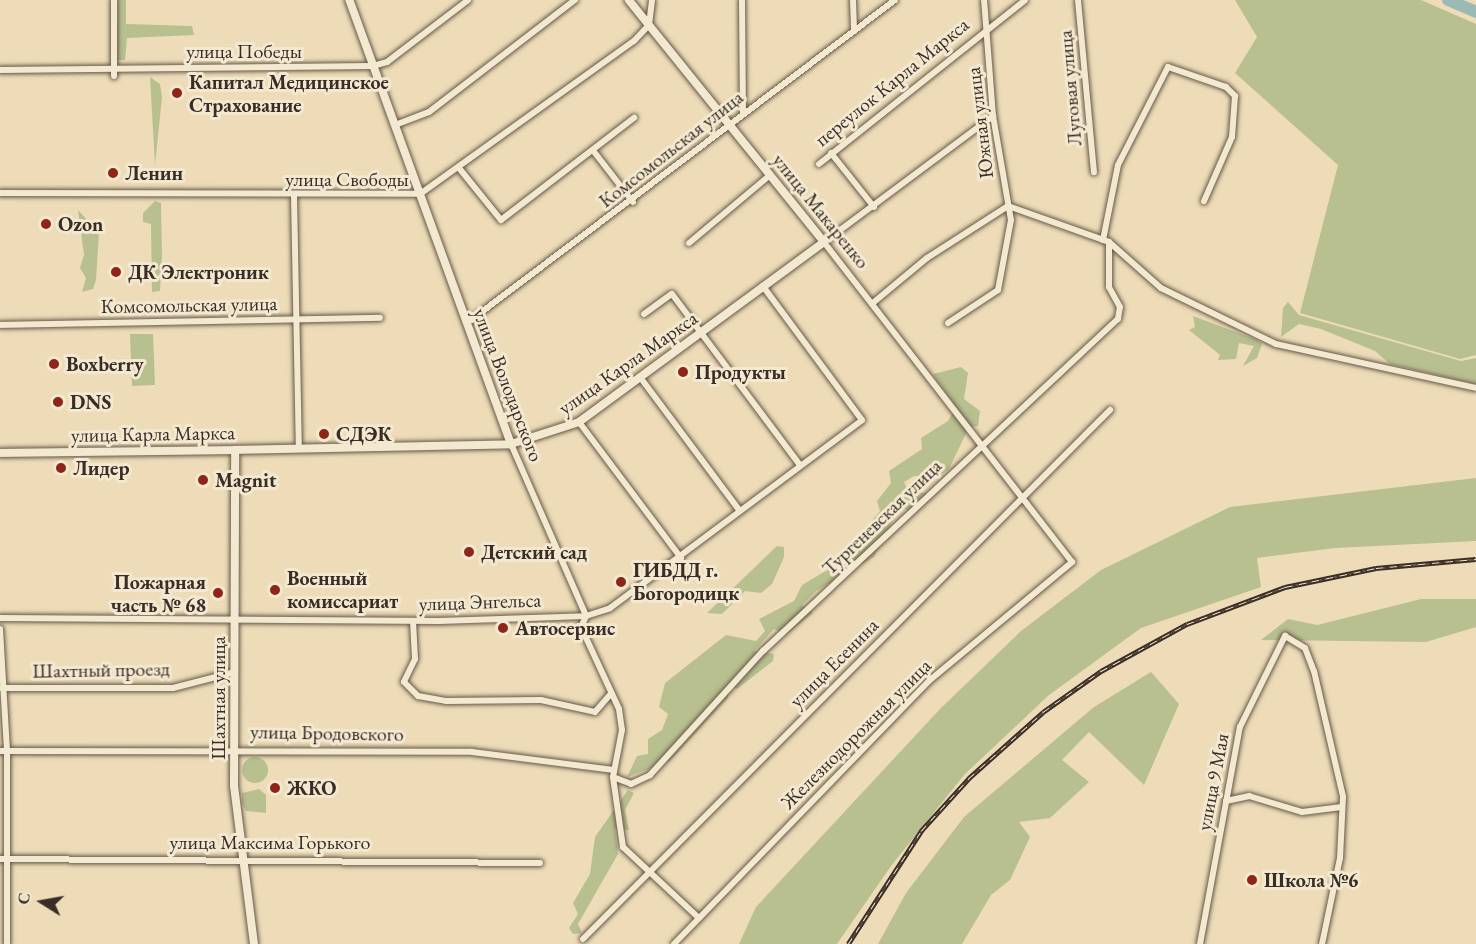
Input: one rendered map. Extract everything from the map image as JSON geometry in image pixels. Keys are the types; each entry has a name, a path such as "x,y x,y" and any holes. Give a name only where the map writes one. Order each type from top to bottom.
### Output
{"main road":[{"name":"улица Володарского","path":"349,0 511,444"},
{"name":"улица Карла Маркса","path":"235,450 511,444"},
{"name":"Шахтная улица","path":"235,450 234,748 241,857 254,944"}],"street":[{"path":"114,0 114,73"},
{"name":"улица Победы","path":"0,70 114,73 373,66 387,62 468,0"},
{"path":"395,126 429,112 575,0"},
{"name":"улица Макаренко","path":"629,0 874,302 980,447 1072,562"},
{"path":"649,25 652,0"},
{"path":"742,0 743,114"},
{"path":"853,0 854,31"},
{"name":"Комсомольская улица","path":"467,323 633,202 743,114 895,0"},
{"name":"Южная улица","path":"948,323 998,290 1011,220 993,116 984,0"},
{"name":"переулок Карла Маркса","path":"819,164 987,27 1025,0"},
{"name":"Луговая улица","path":"1078,0 1094,172"},
{"name":"улица Свободы","path":"0,193 294,196 420,194 459,168 649,25"},
{"path":"1106,241 1118,165 1168,67 1226,87 1235,96 1232,137 1204,201"},
{"name":"улица Карла Маркса","path":"511,444 579,422 874,207 993,116"},
{"path":"459,168 501,220 595,153 634,118"},
{"path":"595,153 633,202"},
{"path":"831,153 874,207"},
{"path":"689,243 770,175"},
{"path":"294,196 293,319 299,449"},
{"path":"874,302 927,258 1008,206 1106,241 1161,288 1276,344 1476,388"},
{"name":"Тургеневская улица","path":"614,774 631,784 650,775 763,651 1118,319 1120,307 1109,287 1106,241"},
{"name":"улица Энгельса","path":"0,618 413,621 586,616 610,608 681,558 739,510 862,420 763,286"},
{"path":"644,314 672,294 800,465"},
{"name":"Комсомольская улица","path":"0,325 380,318"},
{"path":"640,377 739,510"},
{"name":"улица Есенина","path":"583,939 1110,410"},
{"path":"579,422 681,558"},
{"name":"улица Володарского","path":"511,444 586,616 581,627 610,695 619,709 622,730 614,774 622,848 651,871 699,918"},
{"name":"улица Карла Маркса","path":"0,453 235,450"},
{"name":"Железнодорожная улица","path":"674,944 930,680 1072,562"},
{"path":"413,621 415,659 404,682 418,696 446,701 541,700 595,712 610,695"},
{"path":"0,629 3,859 7,944"},
{"name":"улица 9 Мая","path":"1200,944 1226,801 1250,697 1284,636 1305,648 1314,671 1342,807"},
{"name":"Шахтный проезд","path":"2,688 173,688 235,672"},
{"name":"улица Бродовского","path":"3,750 234,748 472,752 614,774"},
{"path":"1226,801 1249,796 1302,812 1342,807 1340,858 1322,944"},
{"name":"улица Максима Горького","path":"3,859 241,857 540,863"}],"green space":[{"path":"118,0 126,0 126,24 192,26 194,35 127,38 125,60 117,60"},
{"path":"1235,0 1421,0 1476,24 1476,355 1460,359 1300,313 1338,165 1235,73 1257,37"},
{"path":"150,77 160,84 162,97 155,165"},
{"path":"155,201 161,203 162,255 160,291 152,292 151,224 143,222 143,213"},
{"path":"78,210 99,233 96,280 93,289 82,292 86,278 80,268 84,255"},
{"path":"1288,302 1299,315 1461,361 1476,358 1476,384 1390,364 1375,351 1321,329 1299,324 1281,337 1283,308"},
{"path":"1193,316 1257,340 1262,344 1257,358 1243,366 1254,346 1239,343 1236,359 1218,360 1220,355 1189,330 1195,327"},
{"path":"130,334 153,334 155,385 132,386"},
{"path":"961,367 968,373 964,399 980,411 978,426 969,427 949,469 937,477 914,476 904,482 908,491 934,494 928,502 914,514 900,506 874,557 816,591 802,605 813,613 787,634 774,629 754,651 774,654 773,661 737,689 728,683 728,698 670,761 627,777 637,756 648,754 648,739 662,730 668,714 659,707 665,683 726,635 756,641 765,631 759,619 794,601 802,585 856,553 850,546 880,511 877,501 891,483 889,471 922,449 921,438 948,421 956,407 933,374"},
{"path":"1476,478 1476,541 1335,548 1257,558 1261,587 1141,628 1049,695 965,774 891,866 837,944 739,944 756,907 940,709 1021,631 1101,570 1230,507"},
{"path":"777,546 784,547 784,557 772,584 761,593 745,591 722,614 707,613"},
{"path":"1421,599 1476,599 1476,627 1426,642 1261,640 1288,619 1317,625"},
{"path":"1151,672 1179,704 1144,785 1089,732 1062,760 1089,782 1050,818 1019,822 1030,837 1010,880 991,895 962,944 878,944 906,893 964,817 1094,707"},
{"path":"255,757 264,761 268,770 264,779 255,783 246,779 242,770 246,761"},
{"path":"259,789 266,795 266,813 246,811 242,803 242,793"},
{"path":"628,790 634,793 625,810 629,830 615,829 618,854 578,924 582,933 573,934 569,928 578,914 573,903 590,874 595,837"}],"waterway":[{"path":"1448,0 1476,12"}],"railway":[{"path":"848,944 921,831 969,778 1043,712 1101,671 1187,624 1285,587 1376,568 1476,559"}],"place":[{"name":"Капитал Медицинское Страхование","path":"177,93"},
{"name":"Ленин","path":"113,173"},
{"name":"Ozon","path":"46,224"},
{"name":"ДК Электроник","path":"116,272"},
{"name":"Boxberry","path":"54,364"},
{"name":"Продукты","path":"683,372"},
{"name":"DNS","path":"58,402"},
{"name":"СДЭК","path":"324,434"},
{"name":"Лидер","path":"61,468"},
{"name":"Magnit","path":"203,480"},
{"name":"Детский сад","path":"469,552"},
{"name":"ГИБДД г. Богородицк","path":"621,582"},
{"name":"Военный комиссариат","path":"275,590"},
{"name":"Пожарная часть № 68","path":"218,593"},
{"name":"Автосервис","path":"503,628"},
{"name":"ЖКО","path":"275,788"},
{"name":"Школа №6","path":"1252,880"}]}
